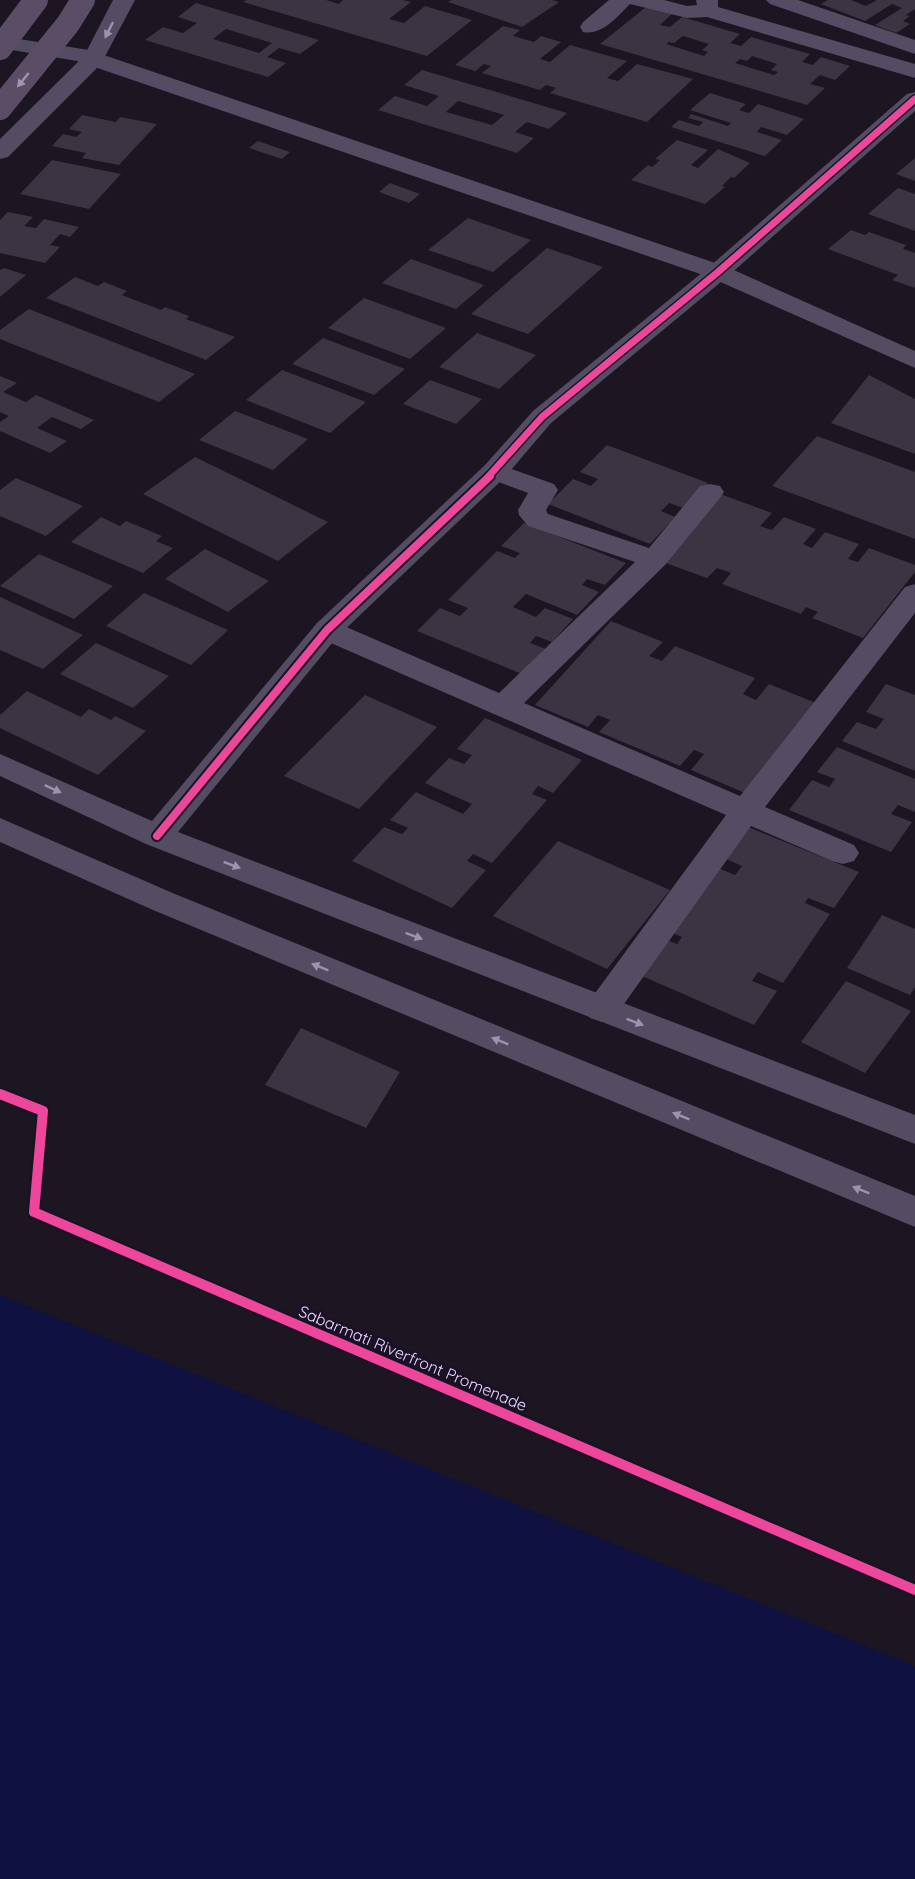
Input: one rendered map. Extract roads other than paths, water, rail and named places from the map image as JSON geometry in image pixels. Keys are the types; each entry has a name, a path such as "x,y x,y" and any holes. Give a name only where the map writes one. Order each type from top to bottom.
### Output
{"main road":[{"path":"0,48 36,0"},
{"path":"0,108 68,24 83,0"}],"street":[{"path":"0,152 93,59 124,0"},
{"path":"591,27 622,0"},
{"path":"638,0 687,12 708,5 846,51 915,71"},
{"path":"777,0 915,47"},
{"path":"846,51 871,32"},
{"path":"0,42 81,55 718,272 915,360"},
{"path":"157,836 327,630 495,471 542,417 718,272 915,99"},
{"path":"495,471 544,490 532,510 538,520 655,559"},
{"path":"503,706 655,559 710,492"},
{"path":"602,1009 745,811 915,593"},
{"path":"327,630 843,853"},
{"path":"0,764 157,836 915,1130"},
{"path":"0,829 164,902 915,1212"}]}
